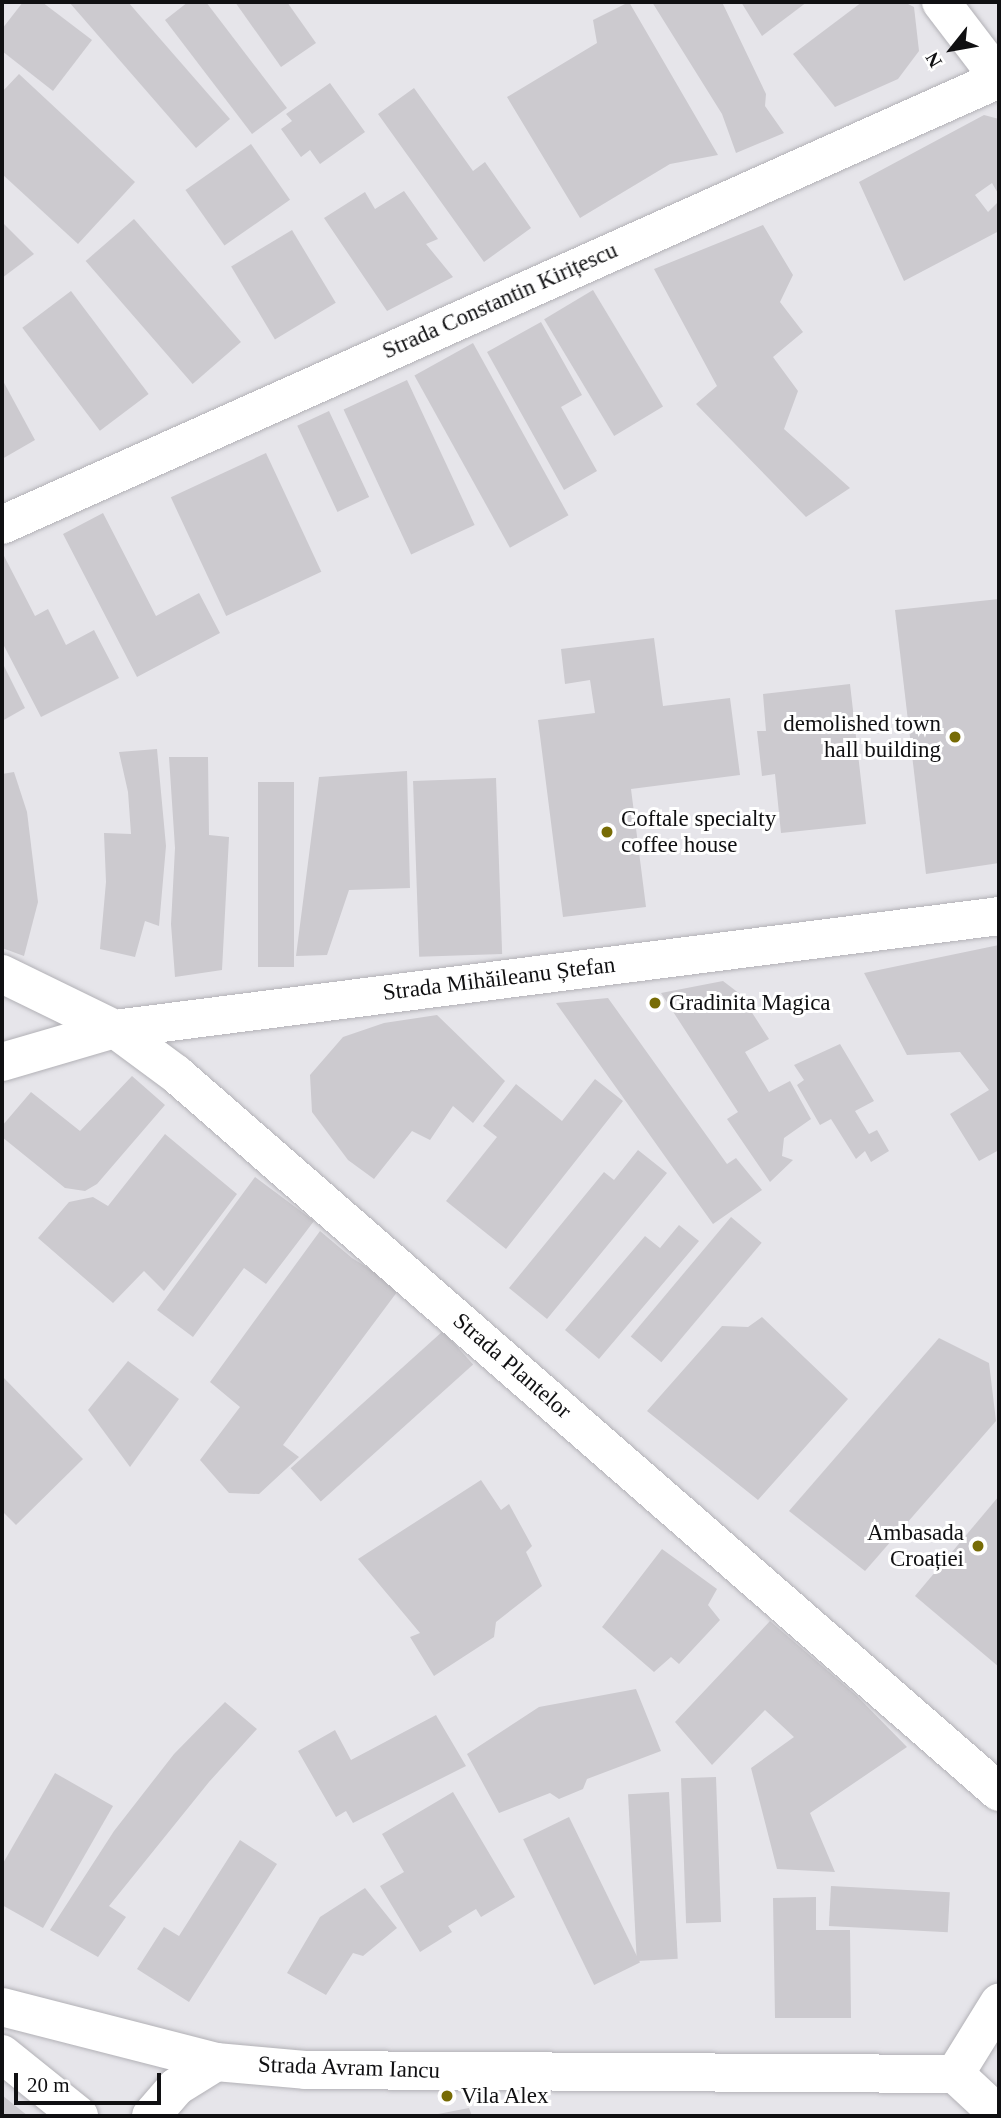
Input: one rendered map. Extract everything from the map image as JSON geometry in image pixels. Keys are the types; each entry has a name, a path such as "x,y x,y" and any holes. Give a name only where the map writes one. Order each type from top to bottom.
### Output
{"street":[{"path":"941,2 999,79"},
{"name":"Strada Constantin Kirițescu","path":"2,525 999,79"},
{"name":"Strada Mihăileanu Ștefan","path":"2,1062 115,1029 999,916"},
{"name":"Strada Plantelor","path":"2,974 115,1029 176,1074 256,1141 999,1792"},
{"path":"999,2003 955,2074 999,2115"},
{"name":"Strada Avram Iancu","path":"2,2007 216,2062 305,2070 955,2074"},
{"path":"2,2054 79,2116"},
{"path":"151,2116 176,2087 216,2062"}],"building":[{"path":"23,2 42,2 92,40 53,91 2,51 2,29"},
{"path":"69,2 128,2 230,119 196,148"},
{"path":"188,2 206,2 287,108 252,134 165,20"},
{"path":"235,2 287,2 316,43 281,67"},
{"path":"629,2 718,155 670,164 580,218 507,97 597,43 593,20"},
{"path":"652,2 722,2 766,94 765,106 784,133 736,153 722,114"},
{"path":"741,2 807,2 762,36"},
{"path":"862,2 904,2 914,7 919,51 898,79 835,107 793,54"},
{"path":"19,74 135,182 78,244 2,174 2,92"},
{"path":"330,83 365,132 320,164 310,150 301,157 281,129 292,121 286,114"},
{"path":"414,88 473,171 485,162 531,228 484,262 378,114"},
{"path":"984,115 999,119 999,195 992,183 975,195 988,212 999,201 999,231 904,281 859,182"},
{"path":"251,144 290,200 224,246 185,190"},
{"path":"404,191 438,239 426,244 453,277 387,311 324,218 365,192 375,209"},
{"path":"134,219 241,342 193,384 86,261"},
{"path":"2,222 34,254 2,278"},
{"path":"763,225 793,275 780,302 803,332 773,357 798,391 784,429 850,488 806,517 696,404 717,386 654,269"},
{"path":"292,230 336,303 275,339 231,267"},
{"path":"593,290 663,407 614,436 544,319"},
{"path":"71,291 149,394 100,431 22,328"},
{"path":"541,322 582,395 561,407 597,471 564,490 487,352"},
{"path":"473,343 569,515 510,548 414,375"},
{"path":"2,379 35,440 2,459"},
{"path":"407,380 475,525 411,555 344,410"},
{"path":"329,411 369,497 337,512 297,426"},
{"path":"266,453 321,572 226,616 171,497"},
{"path":"103,513 156,616 199,593 220,633 137,677 63,534"},
{"path":"2,552 35,616 48,609 66,645 94,630 119,678 41,717 2,642"},
{"name":"demolished town hall building","path":"999,599 999,863 926,874 895,610"},
{"path":"654,638 663,706 730,698 740,775 631,789 646,907 563,917 538,720 595,713 590,680 565,684 561,649"},
{"path":"2,662 25,708 2,721"},
{"path":"850,684 866,824 781,833 775,774 762,776 757,731 766,731 763,694"},
{"path":"157,749 166,846 159,926 145,921 135,957 100,949 106,882 104,833 131,834 128,792 119,752"},
{"path":"169,757 208,757 209,835 229,837 222,970 175,977 171,924 175,848"},
{"path":"407,771 410,888 349,890 327,955 296,956 319,777"},
{"path":"14,772 27,812 38,902 24,956 2,948 2,774"},
{"path":"496,778 502,954 419,957 413,781"},
{"path":"258,782 294,782 294,967 258,967"},
{"path":"999,945 999,1150 979,1161 950,1114 989,1090 960,1052 907,1055 864,973"},
{"path":"723,981 740,994 769,1039 745,1052 769,1092 790,1081 811,1119 784,1138 782,1156 793,1160 770,1182 727,1119 738,1112 661,993"},
{"path":"608,998 727,1164 736,1158 762,1190 713,1224 556,1003"},
{"path":"437,1015 505,1081 473,1123 453,1106 430,1140 412,1131 374,1179 348,1160 312,1112 310,1075 343,1037 384,1023"},
{"path":"840,1044 874,1101 855,1111 869,1134 877,1130 889,1151 871,1162 865,1151 856,1159 831,1119 820,1125 797,1085 804,1080 794,1065"},
{"path":"132,1076 165,1105 97,1184 85,1191 65,1188 2,1137 2,1126 31,1092 80,1131"},
{"path":"595,1079 623,1101 506,1249 446,1201 497,1137 483,1126 516,1084 562,1121"},
{"path":"165,1134 237,1194 164,1291 144,1271 113,1303 38,1238 69,1202 93,1197 108,1206"},
{"path":"638,1150 667,1173 547,1319 509,1288 604,1172 614,1180"},
{"path":"255,1177 314,1221 266,1284 244,1268 193,1337 157,1310"},
{"path":"731,1217 762,1243 661,1362 631,1337"},
{"path":"679,1225 699,1241 599,1359 565,1330 645,1236 660,1248"},
{"path":"320,1231 352,1258 400,1288 283,1445 299,1457 259,1494 229,1493 200,1460 240,1407 210,1382"},
{"path":"762,1317 848,1399 758,1500 647,1411 722,1326 748,1327"},
{"path":"443,1331 473,1364 321,1502 291,1468"},
{"path":"939,1338 989,1363 996,1421 865,1571 789,1511"},
{"path":"128,1361 179,1399 130,1467 88,1410"},
{"path":"2,1376 83,1459 16,1525 2,1511"},
{"path":"481,1480 501,1510 509,1504 532,1546 526,1552 542,1586 496,1622 494,1637 434,1676 410,1637 420,1633 358,1559"},
{"name":"Ambasada Croației","path":"999,1496 999,1667 915,1596"},
{"path":"662,1549 717,1589 708,1605 720,1620 679,1664 671,1657 654,1672 602,1627"},
{"path":"770,1621 857,1696 907,1747 810,1813 835,1872 777,1869 751,1768 794,1737 765,1710 712,1765 675,1722"},
{"path":"636,1689 661,1751 587,1779 583,1789 559,1799 550,1793 499,1813 467,1754 539,1707"},
{"path":"225,1702 257,1729 209,1782 109,1906 126,1917 98,1957 50,1930 114,1831 174,1754"},
{"path":"436,1715 466,1766 353,1823 346,1811 336,1817 298,1751 335,1730 351,1760"},
{"path":"55,1773 113,1806 43,1928 2,1905 2,1865"},
{"path":"716,1777 721,1922 686,1923 681,1778"},
{"path":"453,1792 515,1897 481,1917 476,1909 448,1926 452,1932 420,1952 380,1886 404,1872 382,1834"},
{"path":"669,1792 678,1959 637,1961 628,1794"},
{"path":"569,1817 640,1963 594,1985 523,1839"},
{"path":"240,1840 277,1864 189,2002 137,1969 164,1927 179,1936"},
{"path":"831,1886 950,1892 948,1932 829,1926"},
{"path":"365,1888 397,1928 363,1956 353,1953 326,1995 287,1973 320,1917"},
{"path":"816,1897 816,1930 850,1930 851,2018 775,2018 773,1898"},
{"path":"2,2095 28,2116 2,2116"},
{"path":"469,2108 472,2116 433,2115"}],"place":[{"name":"demolished town hall building","path":"955,737"},
{"name":"Coftale specialty coffee house","path":"607,832"},
{"name":"Gradinita Magica","path":"655,1003"},
{"name":"Ambasada Croației","path":"978,1546"},
{"name":"Vila Alex","path":"447,2096"}]}
